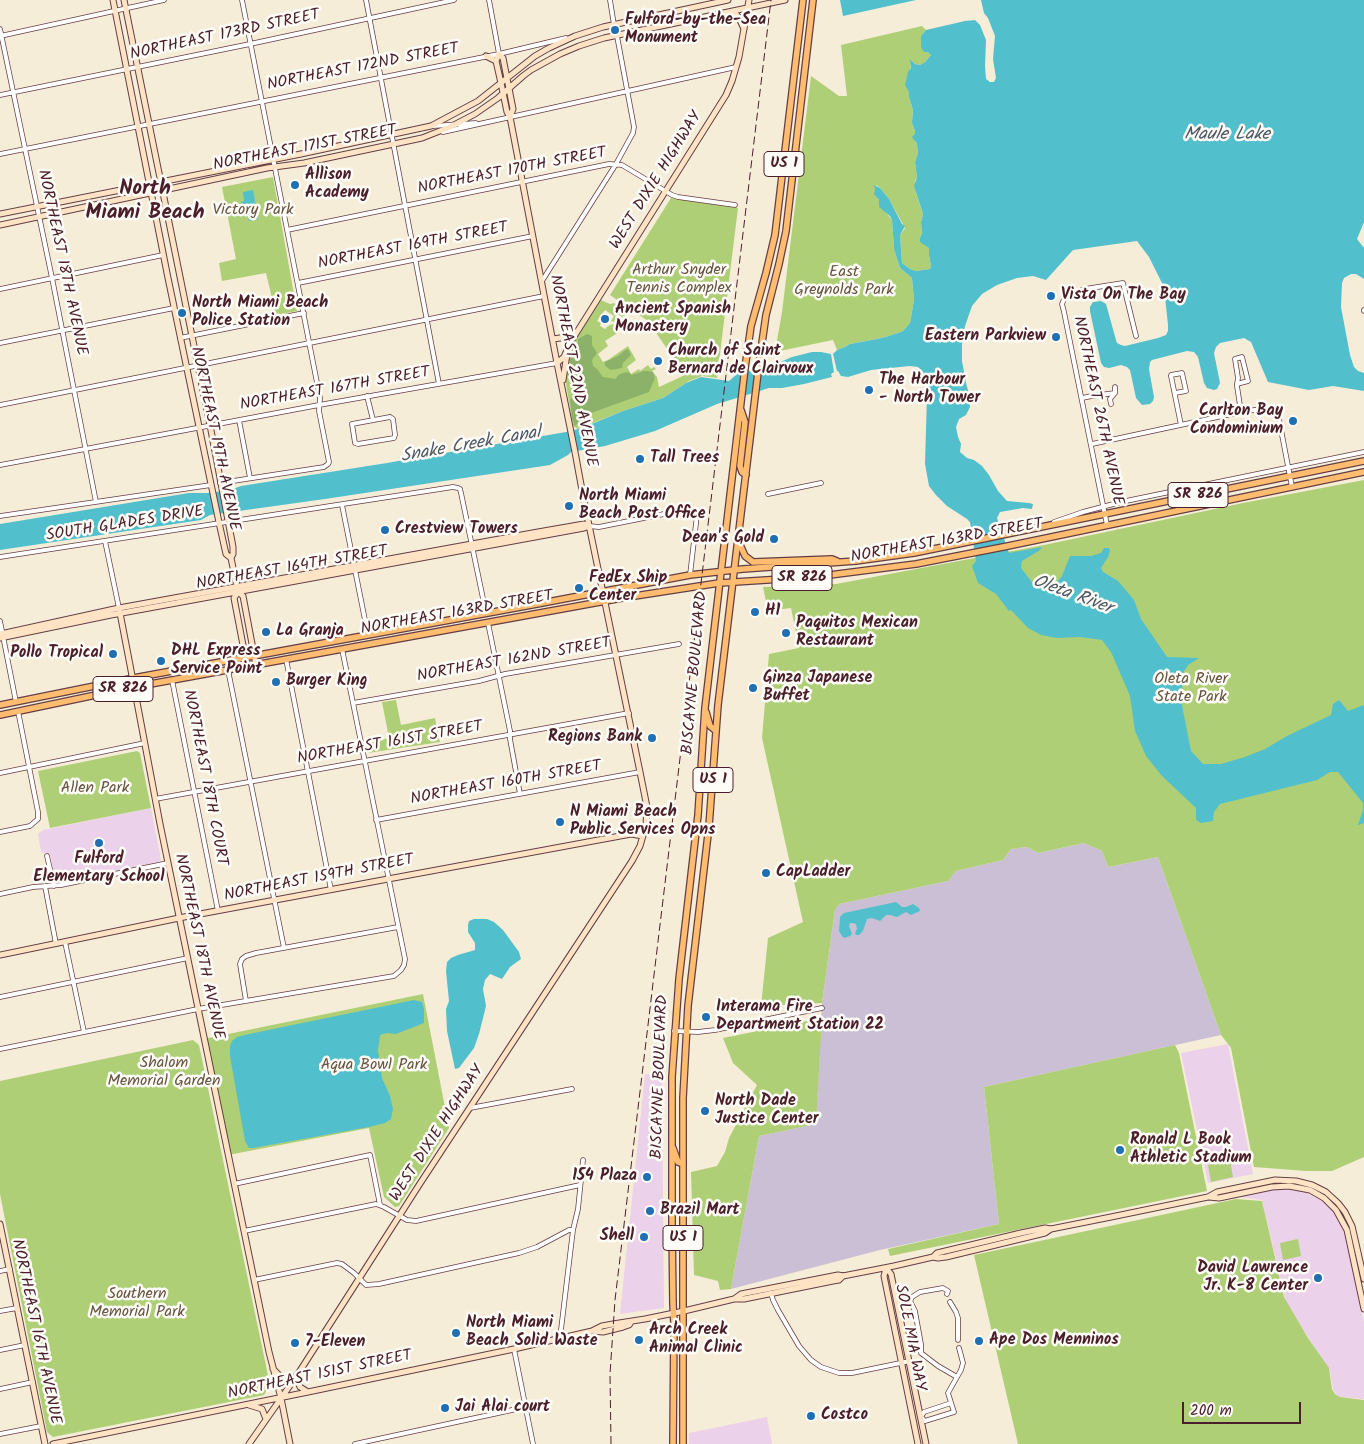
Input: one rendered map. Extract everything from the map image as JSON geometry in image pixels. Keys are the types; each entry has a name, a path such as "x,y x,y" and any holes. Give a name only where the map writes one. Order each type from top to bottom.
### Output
{"main road":[{"name":"BISCAYNE BOULEVARD","path":"673,1444 674,1312 671,1143 674,1031 699,798 704,708 744,368 751,326 775,235 802,0"},
{"name":"BISCAYNE BOULEVARD","path":"683,1444 683,1098 686,1032 711,801 716,731 755,396 766,315 780,264 786,231 813,0"},
{"path":"740,402 744,422 740,466 742,472 746,475"},
{"name":"NORTHEAST 163RD STREET","path":"0,705 133,678 690,575 870,559 914,553 1364,461"},
{"name":"NORTHEAST 163RD STREET","path":"2,714 134,686 605,601 719,583 814,577 916,564 1364,472"},
{"path":"738,539 744,555 751,562 832,558 839,562"},
{"path":"914,553 916,564"},
{"path":"488,622 500,611"},
{"path":"471,626 482,620 486,614"},
{"path":"355,647 365,640 368,635"},
{"path":"286,660 288,654 299,648"},
{"path":"54,704 73,693 74,690"},
{"path":"18,711 22,705 31,699"},
{"path":"2,714 12,708 16,702"},
{"path":"704,708 710,726 716,731"},
{"path":"682,953 694,954"},
{"path":"671,1143 678,1162 684,1164"},
{"path":"673,1430 683,1430"}],"street":[{"name":"NORTHEAST 19TH AVENUE","path":"113,0 198,427 226,554 231,558"},
{"name":"NORTHEAST 19TH AVENUE","path":"124,0 210,425 233,548 231,558 238,590 242,596 256,665"},
{"path":"1,35 164,0"},
{"path":"220,483 324,467 328,464 329,460 319,405 320,398 304,313 242,0"},
{"path":"366,0 439,384"},
{"name":"NORTHEAST 173RD STREET","path":"0,95 454,0"},
{"name":"NORTHEAST 22ND AVENUE","path":"488,0 498,54 496,61 507,112 510,117 602,592 647,807 644,836"},
{"path":"610,0 614,25 619,26 621,32 617,36"},
{"path":"727,0 721,8 736,14 744,29"},
{"name":"NORTHEAST 172ND STREET","path":"0,154 498,54 575,36 590,30 727,0"},
{"name":"WEST DIXIE HIGHWAY","path":"557,363 564,357 574,336 720,106 736,67 749,0"},
{"path":"617,36 785,0"},
{"path":"714,4 718,8 714,15"},
{"name":"NORTHEAST 18TH AVENUE","path":"0,29 87,448 96,502"},
{"name":"NORTHEAST 171ST STREET","path":"431,126 478,101 527,62 549,48 575,36"},
{"path":"542,281 616,164 633,133 634,127 617,36"},
{"name":"NORTHEAST 171ST STREET","path":"0,225 162,190 422,138 458,124 480,111 531,70 560,54 595,40 617,36"},
{"name":"NORTHEAST 22ND AVENUE","path":"498,54 503,58 513,109 510,117"},
{"path":"486,56 496,61"},
{"name":"NORTHEAST 171ST STREET","path":"439,132 736,67"},
{"path":"478,101 480,111"},
{"name":"NORTHEAST 171ST STREET","path":"0,214 431,126 483,122"},
{"name":"NORTHEAST 170TH STREET","path":"287,230 607,164 622,165 678,197 735,205"},
{"path":"111,192 113,201"},
{"path":"65,201 68,211"},
{"path":"155,211 166,208"},
{"name":"NORTHEAST 169TH STREET","path":"298,283 533,236"},
{"path":"0,289 164,255"},
{"path":"168,278 179,276"},
{"name":"NORTHEAST 26TH AVENUE","path":"1107,525 1062,304 1065,297 1085,289 1123,283 1136,336"},
{"path":"0,405 544,296"},
{"path":"0,343 174,308"},
{"path":"180,338 304,313"},
{"path":"553,339 574,336"},
{"path":"563,395 562,377 570,343"},
{"path":"1237,384 1248,381 1243,358 1235,358 1237,384 1241,412"},
{"name":"NORTHEAST 167TH STREET","path":"0,465 367,396 557,363"},
{"path":"1175,393 1186,391 1183,374 1171,375 1181,425"},
{"path":"1111,404 1110,399 1115,393 1115,387"},
{"path":"1082,398 1115,393"},
{"path":"367,396 373,420"},
{"path":"1092,444 1241,412 1261,409 1274,410"},
{"path":"1278,414 1292,487"},
{"path":"392,418 395,437 356,444 352,424 373,420 392,418"},
{"path":"239,420 250,478"},
{"name":"NORTHEAST 163RD STREET","path":"1038,528 1083,512 1104,507 1364,452"},
{"path":"768,494 821,483"},
{"path":"0,516 211,485"},
{"name":"SOUTH GLADES DRIVE","path":"0,557 453,488 459,488 462,493 473,546"},
{"path":"342,504 368,635"},
{"name":"NORTHEAST 164TH STREET","path":"1,636 119,611 473,546 589,526 599,527 689,509 696,510 697,515 690,575"},
{"name":"NORTHEAST 18TH AVENUE","path":"105,541 168,863 254,1280 290,1444"},
{"path":"473,546 486,614"},
{"name":"NORTHEAST 19TH AVENUE","path":"238,590 234,598 247,666"},
{"path":"0,622 1,636 16,702"},
{"path":"488,622 510,731 509,735 520,794"},
{"name":"NORTHEAST 162ND STREET","path":"353,703 679,644"},
{"path":"0,1049 198,1009 394,976 401,970 405,959 342,649"},
{"path":"286,660 331,890"},
{"path":"228,670 284,948"},
{"name":"NORTHEAST 18TH COURT","path":"172,680 218,911"},
{"path":"0,832 30,826 38,819 18,711"},
{"name":"NORTHEAST 161ST STREET","path":"155,799 628,713"},
{"path":"0,773 144,743"},
{"name":"NORTHEAST 160TH STREET","path":"376,820 640,772"},
{"name":"NORTHEAST 159TH STREET","path":"0,955 180,918 631,834 644,836"},
{"name":"WEST DIXIE HIGHWAY","path":"249,1444 296,1377 421,1182 632,861 644,836"},
{"path":"48,856 54,886"},
{"path":"0,894 54,886 168,863"},
{"path":"44,886 56,944"},
{"path":"689,890 701,892"},
{"path":"246,1001 240,964 242,959 250,955 398,927"},
{"path":"65,942 84,1032"},
{"path":"0,997 188,958"},
{"path":"674,1031 698,1032 715,1030 822,1008"},
{"path":"470,1108 572,1089"},
{"path":"234,1184 370,1155 380,1205"},
{"path":"560,1338 583,1160"},
{"name":"NORTHEAST 151ST STREET","path":"1208,1197 1217,1192 1282,1180 1307,1183 1317,1187 1338,1203 1348,1217 1353,1230 1364,1279"},
{"path":"244,1232 373,1205 380,1205 410,1221 416,1221 580,1185"},
{"path":"1238,1194 1250,1185"},
{"name":"NORTHEAST 151ST STREET","path":"52,1444 281,1398 592,1331 603,1332 624,1328 631,1322 674,1312 734,1299 744,1299 770,1291 839,1280 843,1276 886,1268 933,1256 938,1258 946,1257 1045,1233 1052,1229 1208,1197 1219,1198 1272,1187 1295,1186 1310,1190 1324,1198 1341,1217 1349,1236 1364,1309"},
{"name":"NORTHEAST 16TH AVENUE","path":"0,1226 45,1444"},
{"path":"254,1280 336,1263 342,1264 368,1285 379,1284 519,1254 569,1230 573,1230"},
{"name":"SOLE MIA WAY","path":"886,1268 891,1274 926,1444"},
{"name":"SOLE MIA WAY","path":"886,1268 884,1276 918,1444"},
{"path":"0,1271 10,1269"},
{"path":"948,1294 948,1290 940,1288 920,1292 912,1297 910,1301 915,1311 921,1353 957,1377"},
{"path":"770,1291 772,1300 800,1346 811,1360 821,1367 845,1374 910,1362"},
{"path":"950,1302 958,1318 958,1340"},
{"path":"0,1311 17,1308"},
{"path":"0,1350 26,1345"},
{"path":"920,1417 925,1421 954,1412 948,1397 962,1362 959,1348"},
{"path":"514,1349 533,1444"},
{"path":"273,1369 284,1379 296,1377 300,1386 308,1392"},
{"path":"0,1389 33,1382"},
{"path":"913,1419 920,1417 924,1412 951,1403"},
{"path":"248,1404 262,1409 266,1420"},
{"path":"355,1444 526,1407"},
{"path":"0,1434 41,1426"}],"shaded area":[{"name":"Fulford Elementary School","path":"151,808 161,860 63,882 56,880 51,857 41,852 38,834 43,830"},
{"path":"1084,843 1102,851 1108,867 1158,857 1221,1035 984,1087 999,1224 880,1250 731,1289 759,1136 816,1124 822,1003 835,910 839,904 948,881 956,871 1003,860 1011,849 1027,847 1038,853"},
{"path":"1228,1044 1253,1174 1208,1183 1181,1053"},
{"path":"645,1074 662,1075 664,1308 620,1314"},
{"name":"David Lawrence Jr. K-8 Center","path":"1287,1188 1305,1192 1324,1202 1335,1213 1344,1229 1364,1322 1364,1399 1340,1397 1336,1394 1333,1389 1330,1371 1286,1303 1262,1200 1233,1196"},
{"path":"767,1417 772,1444 689,1444 689,1433"}],"green space":[{"name":"East Greynolds Park","path":"922,26 926,30 921,36 931,55 920,65 915,64 911,60 909,97 913,110 912,123 918,153 915,162 917,177 915,181 916,193 923,214 920,238 929,248 930,269 916,271 902,263 900,235 905,228 889,199 876,185 875,189 879,203 892,220 894,249 900,268 912,278 914,300 910,323 903,331 898,333 850,344 837,350 833,340 775,352 782,312 811,76 839,96 847,96 841,45"},
{"name":"Victory Park","path":"273,177 297,311 276,315 266,273 222,281 219,263 236,259 222,187"},
{"name":"Arthur Snyder Tennis Complex","path":"671,198 738,208 717,378 702,376 689,381 663,398 578,429 573,426 565,378 567,360 574,342 601,300 610,304 614,303 625,315 622,317 615,312 614,315 621,318 614,322 611,321 614,316 605,310 597,321 605,329 613,324 619,332 605,341 608,346 598,354 603,362 628,346 636,360 627,367 631,374 639,369 640,371 648,365 651,369 654,367 656,369 652,371 657,377 659,387 685,375 648,321 610,295"},
{"path":"587,334 592,336 592,345 597,353 592,360 593,366 603,377 616,379 618,375 623,373 628,372 632,375 648,371 653,372 655,378 649,392 580,417 578,424 575,426 570,400 573,393 567,372 570,364 570,353 578,348 578,339"},
{"path":"628,349 631,355 623,363 622,368 611,370 605,366 605,362"},
{"name":"Oleta River State Park","path":"1364,480 1364,1157 1332,1171 1254,1167 1231,1048 1221,1035 1158,857 1108,867 1102,851 1084,843 1038,853 1027,847 1011,849 1003,860 956,871 948,881 839,904 835,910 822,1003 761,1006 768,938 803,922 762,738 769,654 799,648 791,608 768,611 763,587 836,584 1044,545 1243,503"},
{"path":"396,700 401,725 435,718 440,742 368,753 366,743 389,738 382,702"},
{"name":"Allen Park","path":"137,751 140,753 151,808 50,828 38,771"},
{"name":"Aqua Bowl Park","path":"423,994 449,1128 399,1206 395,1207 384,1197 369,1128 228,1155 204,1039"},
{"path":"822,1018 816,1124 759,1136 731,1289 720,1290 718,1281 694,1275 691,1172 717,1166 725,1152 729,1138 757,1085 733,1063 723,1038"},
{"name":"Southern Memorial Park","path":"193,1040 199,1045 270,1385 264,1395 53,1437 47,1432 0,1194 0,1081"},
{"path":"1175,1045 1179,1053 1207,1191 890,1256 888,1249 999,1224 984,1087"},
{"path":"1230,1160 1233,1177 1211,1182 1208,1165"},
{"path":"1236,1199 1262,1201 1284,1297 1308,1338 1329,1368 1332,1389 1335,1394 1340,1397 1364,1400 1364,1444 1018,1444 974,1255"},
{"path":"1298,1239 1301,1256 1283,1260 1280,1243"}],"water":[{"path":"840,0 916,0 843,16"},
{"name":"Maule Lake","path":"981,0 1364,0 1364,222 1357,239 1364,248 1364,279 1356,274 1351,274 1344,278 1341,307 1354,367 1364,373 1364,391 1333,386 1309,390 1268,382 1251,342 1244,338 1220,343 1216,347 1214,353 1220,383 1217,389 1214,390 1207,388 1204,383 1198,357 1194,352 1187,351 1152,360 1149,369 1154,397 1150,404 1142,405 1136,398 1130,370 1121,365 1109,368 1104,367 1101,363 1090,311 1093,302 1101,301 1106,304 1117,343 1121,345 1125,346 1166,335 1168,325 1164,287 1149,257 1137,241 1073,250 1046,280 1033,276 1017,278 997,285 982,294 972,306 965,326 962,361 970,407 966,415 959,419 956,427 961,444 960,452 982,466 998,491 1007,501 1033,504 1032,509 1023,508 1000,512 997,518 1009,553 1042,547 1022,561 1021,568 1035,586 1044,589 1055,584 1062,576 1070,556 1091,556 1101,553 1104,548 1109,548 1108,557 1101,568 1103,572 1118,581 1134,600 1141,619 1167,657 1199,658 1188,665 1183,673 1181,700 1191,751 1203,764 1221,764 1265,749 1331,715 1333,704 1339,700 1348,711 1364,705 1364,823 1358,825 1363,810 1363,803 1338,772 1330,772 1317,780 1220,804 1214,812 1213,821 1201,823 1196,820 1196,808 1162,776 1146,756 1135,731 1130,696 1111,652 1102,640 1080,637 1057,638 1041,635 1028,628 1011,610 1009,611 996,594 978,583 972,566 976,561 970,522 947,506 929,486 925,464 927,395 923,372 918,367 910,366 871,370 848,377 841,376 837,371 833,354 837,350 850,344 898,333 903,331 910,323 914,300 912,278 900,268 894,249 892,220 879,207 879,200 874,194 874,185 880,188 889,199 902,224 905,226 900,235 902,263 916,271 930,269 929,248 920,242 923,214 914,186 917,177 915,162 918,153 917,144 912,137 915,134 912,123 913,110 909,92 905,85 911,68 910,59 915,64 920,65 931,55 928,52 924,52 921,47 921,36 926,30 975,20 980,25 986,40 986,79 994,82 996,78 993,59 995,36 984,13"},
{"path":"253,190 258,219 249,221 247,213 243,212 241,202 244,201 243,192"},
{"name":"Snake Creek Canal","path":"812,352 831,354 834,372 831,374 832,377 782,388 769,388 717,404 655,431 605,446 571,452 550,465 210,515 201,520 0,550 0,524 189,493 230,490 241,486 566,432 582,428 623,411 663,398 686,383 701,377 729,381 737,374 771,366 792,357"},
{"path":"896,902 902,907 913,904 920,911 911,915 906,912 897,917 886,915 880,921 872,918 867,919 863,931 859,935 855,933 857,929 856,924 853,923 850,923 849,926 852,934 850,936 844,938 839,931 840,917 844,913"},
{"path":"487,919 494,922 503,930 519,952 521,959 510,967 502,979 490,974 485,980 483,989 486,1006 479,1034 474,1048 459,1068 455,1069 447,1031 446,1009 449,1001 447,962 458,955 475,950 475,943 468,932 469,921"},
{"path":"414,1000 422,1002 424,1023 396,1034 387,1033 380,1035 378,1051 382,1078 390,1096 393,1109 391,1119 385,1123 369,1127 249,1148 245,1141 230,1056 232,1041 237,1037 249,1034"}],"railway":[{"path":"611,1444 610,1374 615,1300 771,0"}],"place":[{"name":"Fulford-by-the-Sea Monument","path":"615,30"},
{"name":"Allison Academy","path":"295,185"},
{"name":"Vista On The Bay","path":"1051,296"},
{"name":"North Miami Beach Police Station","path":"182,313"},
{"name":"Ancient Spanish Monastery","path":"605,319"},
{"name":"Eastern Parkview","path":"1056,337"},
{"name":"Church of Saint Bernard de Clairvoux","path":"658,361"},
{"name":"The Harbour - North Tower","path":"869,390"},
{"name":"Carlton Bay Condominium","path":"1293,421"},
{"name":"Tall Trees","path":"640,459"},
{"name":"North Miami Beach Post Office","path":"569,506"},
{"name":"Crestview Towers","path":"385,530"},
{"name":"Dean's Gold","path":"774,539"},
{"name":"FedEx Ship Center","path":"579,588"},
{"name":"H1","path":"755,612"},
{"name":"La Granja","path":"266,632"},
{"name":"Paquitos Mexican Restaurant","path":"786,633"},
{"name":"Pollo Tropical","path":"113,654"},
{"name":"DHL Express Service Point","path":"161,661"},
{"name":"Burger King","path":"276,682"},
{"name":"Ginza Japanese Buffet","path":"753,688"},
{"name":"Regions Bank","path":"652,738"},
{"name":"N Miami Beach Public Services Opns","path":"560,822"},
{"name":"Fulford Elementary School","path":"99,843"},
{"name":"CapLadder","path":"766,873"},
{"name":"Interama Fire Department Station 22","path":"706,1017"},
{"name":"North Dade Justice Center","path":"705,1111"},
{"name":"Ronald L Book Athletic Stadium","path":"1120,1150"},
{"name":"154 Plaza","path":"647,1177"},
{"name":"Brazil Mart","path":"650,1211"},
{"name":"Shell","path":"644,1237"},
{"name":"David Lawrence Jr. K-8 Center","path":"1318,1278"},
{"name":"North Miami Beach Solid Waste","path":"456,1333"},
{"name":"Arch Creek Animal Clinic","path":"639,1340"},
{"name":"Ape Dos Menninos","path":"979,1341"},
{"name":"7-Eleven","path":"295,1343"},
{"name":"Jai Alai court","path":"445,1408"},
{"name":"Costco","path":"811,1416"}],"district":[{"name":"North Miami Beach","path":"145,202"}],"water label":[{"name":"Oleta River","path":"1072,596"}],"park label":[{"name":"Shalom Memorial Garden","path":"164,1073"}]}
